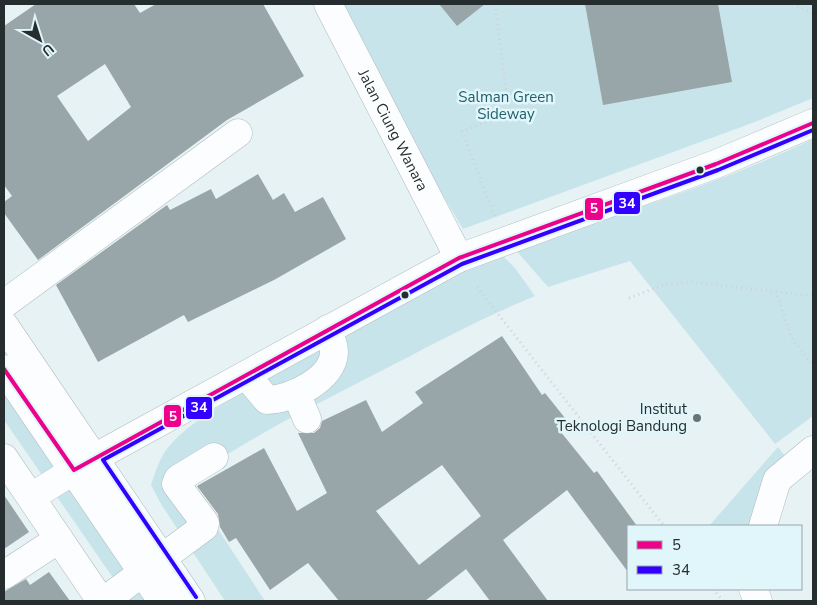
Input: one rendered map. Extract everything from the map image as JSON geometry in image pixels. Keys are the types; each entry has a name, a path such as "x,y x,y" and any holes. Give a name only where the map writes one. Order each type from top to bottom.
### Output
{"street":[{"name":"Jalan Ciung Wanara","path":"328,4 459,258"},
{"path":"39,491 84,464 459,258 716,164 813,123"},
{"path":"4,304 238,133"},
{"path":"4,325 84,464 152,566 191,601"},
{"path":"246,375 267,400 281,400 296,392 319,379 331,366 334,351 328,329"},
{"path":"4,369 84,464"},
{"path":"296,392 308,419"},
{"path":"763,525 778,480 813,450"},
{"path":"4,458 39,491 59,539 102,601 204,527 205,523 176,484 178,479 214,457"},
{"path":"4,576 59,539"},
{"path":"152,566 162,601"}],"path":[{"path":"495,4 509,113 462,131 504,241"},
{"path":"793,4 813,14"},
{"path":"629,298 663,286 690,282 776,290 813,296"},
{"path":"477,287 663,525"},
{"path":"776,290 791,338 813,365"},
{"path":"714,590 723,601"}],"green space":[{"name":"Salman Green Sideway","path":"328,4 813,4 813,98 755,122 463,229"},
{"path":"813,139 813,416 775,444 630,261 548,287 514,248 703,185 741,171"},
{"path":"499,252 515,268 535,296 456,333 305,410 234,450 189,480 193,491 265,601 225,601 161,504 151,485 159,463 167,449 182,433 225,403 391,308"},
{"path":"4,372 158,601 129,601 4,420"},
{"path":"778,447 789,461 757,525 710,525"}],"building":[{"path":"36,4 134,4 140,13 156,4 263,4 304,76 227,120 38,260 4,213 4,202 12,196 4,185 4,26","holes":["105,64 131,107 88,141 57,96"]},
{"path":"439,4 485,4 457,26"},
{"path":"585,4 718,4 732,82 603,105"},
{"path":"258,174 273,200 284,193 295,212 323,197 346,239 274,280 188,322 184,315 98,362 56,285 167,205 170,210 211,189 216,199"},
{"path":"502,336 542,395 545,393 565,418 556,426 594,473 597,471 636,525 627,525 627,571 567,490 503,540 548,601 490,601 466,569 425,601 339,601 308,563 270,590 236,538 229,542 220,527 218,514 197,486 264,448 297,511 327,493 298,433 314,433 320,428 322,421 366,400 382,432 423,403 415,392","holes":["442,465 481,516 419,565 376,511"]},
{"path":"4,495 29,532 4,549"},
{"path":"49,572 70,601 4,601 4,592 7,590 26,579 30,585"}],"transit line":[{"name":"5","path":"4,369 74,470 459,258 716,164 813,123"},
{"name":"34","path":"196,597 103,460 462,264 718,170 813,130"}],"place":[{"name":"Institut Teknologi Bandung","path":"697,418"}]}
